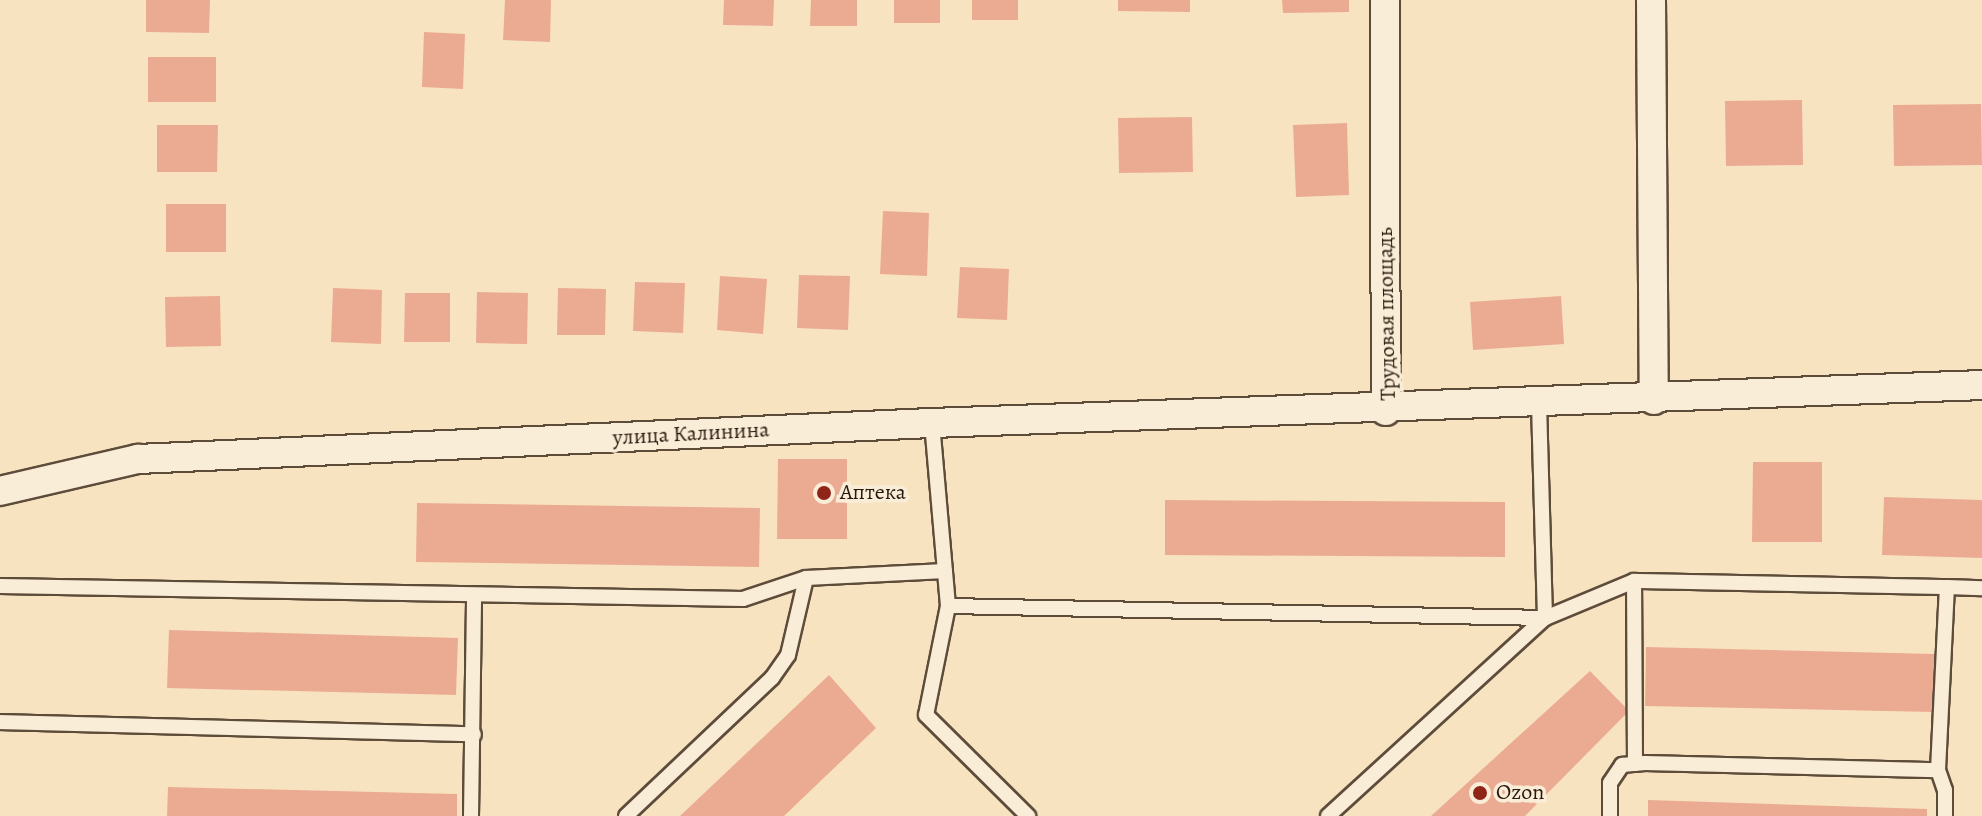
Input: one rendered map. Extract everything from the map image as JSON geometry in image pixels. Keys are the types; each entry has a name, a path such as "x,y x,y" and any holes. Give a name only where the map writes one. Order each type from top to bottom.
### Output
{"street":[{"name":"Трудовая площадь","path":"1385,0 1386,411 1982,385"},
{"path":"1651,0 1654,400"},
{"name":"улица Калинина","path":"0,491 138,459 932,423 1386,411"}],"lane":[{"path":"1539,404 1545,618"},
{"path":"932,423 948,606 926,715 1028,816"},
{"path":"0,586 743,599 806,578 945,571"},
{"path":"626,816 772,678 788,655 806,578"},
{"path":"1634,581 1635,764"},
{"path":"1328,816 1545,618 1634,581 1982,588"},
{"path":"1945,816 1945,790 1938,770 1947,587"},
{"path":"471,816 474,595"},
{"path":"948,606 1545,618"},
{"path":"0,722 474,734"},
{"path":"1610,816 1610,783 1622,765 1938,770"}],"building":[{"path":"146,0 210,0 209,33 146,32"},
{"path":"505,0 551,0 550,42 503,40"},
{"path":"724,0 774,0 773,26 723,25"},
{"path":"811,0 857,0 857,26 810,26"},
{"path":"894,0 940,0 940,23 894,23"},
{"path":"972,0 1018,0 1018,20 972,20"},
{"path":"1118,0 1190,0 1190,12 1118,11"},
{"path":"1282,0 1349,0 1349,12 1283,13"},
{"path":"424,32 465,34 463,89 422,87"},
{"path":"148,57 216,57 216,102 148,102"},
{"path":"1802,100 1803,165 1726,166 1725,101"},
{"path":"1981,104 1982,165 1894,166 1893,105"},
{"path":"1192,117 1193,172 1119,173 1118,118"},
{"path":"1347,123 1349,195 1296,197 1293,125"},
{"path":"157,125 218,125 217,172 157,172"},
{"path":"166,204 226,204 226,252 166,252"},
{"path":"883,211 929,213 927,276 880,274"},
{"path":"960,267 1009,269 1007,320 957,318"},
{"path":"799,275 850,276 848,330 797,328"},
{"path":"720,276 767,279 763,334 717,330"},
{"path":"635,282 685,283 683,333 633,331"},
{"path":"333,288 382,290 381,344 331,342"},
{"path":"558,288 606,289 605,335 557,335"},
{"path":"477,292 528,293 527,344 476,343"},
{"path":"405,293 450,293 450,342 404,342"},
{"path":"220,296 221,346 166,347 165,297"},
{"path":"1561,296 1564,344 1473,350 1470,302"},
{"path":"778,459 847,459 847,539 777,539"},
{"path":"1753,462 1822,462 1822,542 1752,542"},
{"path":"1884,497 1982,500 1982,558 1882,555"},
{"path":"1165,500 1505,502 1505,557 1165,555"},
{"path":"417,503 760,508 759,567 416,562"},
{"path":"169,630 458,638 456,695 167,688"},
{"path":"1646,647 1935,654 1933,712 1645,706"},
{"path":"1590,671 1629,711 1525,816 1431,816"},
{"path":"829,675 876,728 784,816 680,816"},
{"path":"168,787 457,794 457,816 167,816"},
{"path":"1648,800 1927,809 1927,816 1648,816"}],"place":[{"name":"Аптека","path":"824,493"},
{"name":"Ozon","path":"1480,793"}]}
